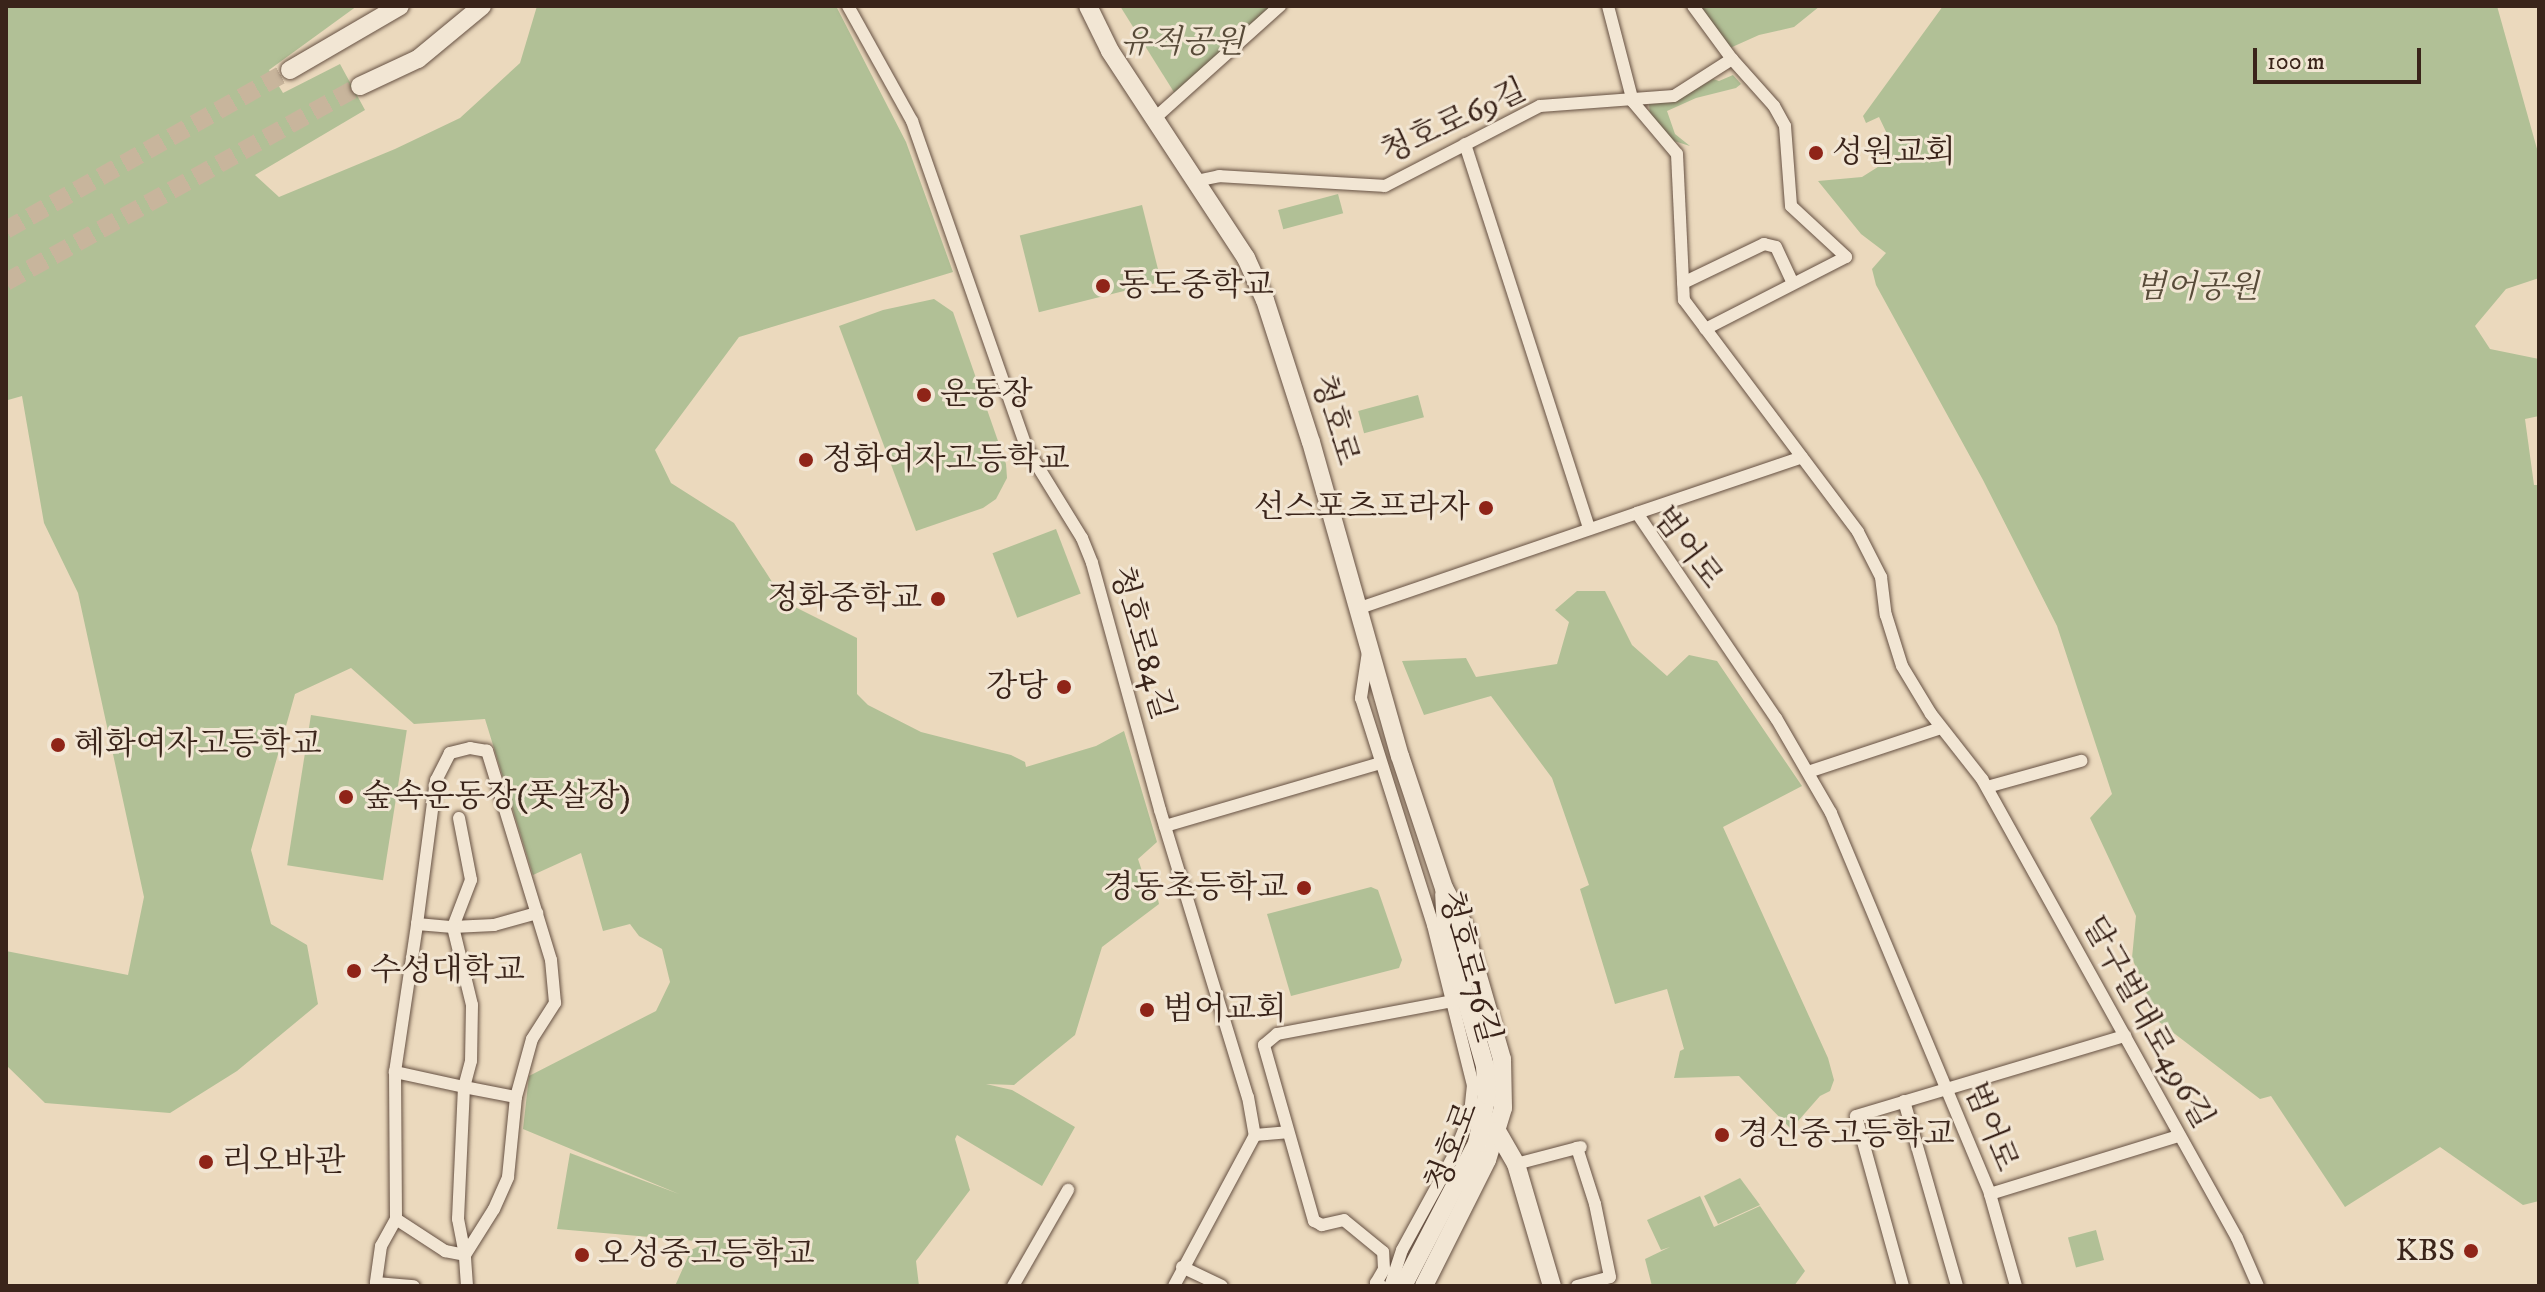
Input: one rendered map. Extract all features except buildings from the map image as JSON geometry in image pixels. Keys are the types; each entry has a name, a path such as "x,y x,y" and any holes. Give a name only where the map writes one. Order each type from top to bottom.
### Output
{"main road":[{"path":"290,70 400,6"},
{"path":"360,86 418,59 482,6"},
{"name":"청호로","path":"1088,6 1110,51 1246,258 1265,300 1311,442 1368,652 1444,888 1463,924 1502,1059 1504,1093 1497,1131 1481,1174 1424,1286"},
{"name":"청호로","path":"1403,1286 1477,1143 1487,1095 1485,1066 1446,929 1444,888"},
{"path":"1497,1131 1516,1164 1552,1286"}],"street":[{"name":"청호로84길","path":"848,6 912,121 1027,449 1082,538 1092,563 1165,826 1228,1027 1255,1135"},
{"path":"1155,118 1280,6"},
{"path":"1608,6 1633,102 1677,154 1684,300 1802,457 1637,513"},
{"path":"1693,6 1732,59 1774,106 1785,126 1791,206 1846,257 1705,329"},
{"name":"청호로69길","path":"1196,181 1219,176 1385,186 1540,106 1633,102 1674,96 1732,59"},
{"path":"1465,144 1589,529"},
{"path":"1683,283 1764,244 1776,247 1792,282"},
{"name":"달구벌대로496길","path":"1802,457 1858,532 1876,566 1902,666 1941,728 1987,787 2237,1238 2258,1286"},
{"name":"범어로","path":"1357,609 1637,513 1776,718 1831,813 1990,1194 2011,1285"},
{"name":"청호로76길","path":"1368,652 1361,698 1433,925 1473,1085 1470,1115 1453,1157 1402,1250 1390,1286"},
{"path":"1808,772 1941,728"},
{"path":"414,1286 376,1284 381,1246 396,1219 395,1072 436,780 450,753 470,748 487,751 551,960 555,1003 532,1039 516,1097 508,1177 494,1209 465,1255"},
{"path":"1987,787 2081,761"},
{"path":"1165,826 1380,763"},
{"path":"459,818 471,880 453,927 472,1005 471,1061 464,1087 458,1219 467,1286"},
{"path":"417,924 453,927 494,925 537,913"},
{"path":"1381,1286 1376,1283 1384,1269 1383,1252 1344,1220 1322,1225 1314,1221 1296,1152 1287,1132 1283,1101 1264,1045 1267,1039 1453,1001"},
{"path":"1903,1286 1856,1116 2125,1036"},
{"path":"395,1072 516,1097"},
{"path":"1904,1101 1957,1286"},
{"path":"1174,1286 1255,1135 1287,1132"},
{"path":"1990,1194 2178,1136"},
{"path":"1516,1164 1579,1147 1610,1277 1577,1286"},
{"path":"1013,1286 1068,1190"},
{"path":"396,1219 445,1251 465,1255"},
{"path":"1182,1267 1222,1286"}],"green space":[{"path":"6,6 357,6 269,70 283,93 340,64 365,110 255,175 279,197 395,149 460,118 520,63 537,6 836,6 906,142 953,272 739,337 655,450 671,483 734,523 785,602 857,638 857,694 868,705 921,732 1011,755 1025,762 1026,767 1096,746 1124,731 1157,842 1138,859 1143,874 1154,882 1159,904 1102,947 1075,1035 1014,1085 986,1084 1012,1090 1075,1127 1042,1186 957,1135 955,1139 970,1190 916,1261 919,1286 675,1286 691,1250 708,1242 557,1229 570,1153 679,1194 523,1129 529,1076 656,1011 670,982 662,949 639,936 630,924 603,931 581,853 533,875 485,719 414,724 351,668 295,694 251,850 271,924 307,945 318,1004 237,1071 170,1113 45,1103 6,1065 6,951 128,975 144,897 78,593 44,523 22,396 8,400 6,392"},
{"name":"유적공원","path":"1120,6 1271,6 1177,97"},
{"path":"1699,6 1820,6 1794,27 1759,35 1730,48"},
{"name":"범어공원","path":"1943,6 2497,6 2539,156 2539,278 2506,289 2475,326 2490,349 2539,359 2539,416 2525,419 2534,485 2539,485 2539,1201 2523,1205 2440,1147 2345,1207 2271,1096 2260,1099 2158,1021 2132,958 2136,916 2090,818 2112,794 2057,626 1983,480 1876,285 1872,269 1886,253 1861,234 1818,181 1862,177 1881,165 1890,140 1879,117 1866,123 1863,116"},
{"path":"1733,75 1741,84 1736,88 1696,98 1667,111 1675,134 1690,146 1674,141 1650,115 1649,104 1674,102 1713,79 1719,81"},
{"path":"1338,194 1343,213 1283,229 1278,210"},
{"path":"1142,205 1161,282 1039,312 1020,235"},
{"name":"운동장","path":"934,299 953,312 1006,464 1007,478 996,499 983,508 916,531 839,326 883,310"},
{"path":"1418,395 1424,417 1364,433 1358,411"},
{"path":"1056,529 1081,593 1017,618 993,553"},
{"path":"1577,591 1605,591 1632,645 1667,676 1689,655 1717,661 1802,786 1723,827 1828,1058 1834,1080 1830,1091 1820,1096 1791,1129 1739,1076 1674,1078 1680,1051 1684,1049 1667,989 1615,1004 1580,889 1589,885 1552,778 1491,696 1424,715 1402,661 1466,658 1476,677 1557,664 1569,622 1555,610"},
{"name":"숲속운동장(풋살장)","path":"311,715 407,730 383,880 287,865"},
{"path":"1371,887 1378,890 1402,960 1399,968 1291,996 1267,914"},
{"path":"1740,1178 1760,1205 1718,1224 1704,1196"},
{"path":"1700,1196 1714,1227 1760,1206 1805,1271 1794,1286 1652,1286 1645,1259 1670,1247 1661,1250 1647,1220"},
{"path":"2096,1230 2104,1260 2076,1267 2068,1238"}],"tunnel":[{"path":"6,230 290,70"},
{"path":"6,282 360,86"}],"place":[{"name":"성원교회","path":"1816,153"},
{"name":"동도중학교","path":"1103,286"},
{"name":"운동장","path":"924,395"},
{"name":"정화여자고등학교","path":"806,460"},
{"name":"선스포츠프라자","path":"1486,508"},
{"name":"정화중학교","path":"938,599"},
{"name":"강당","path":"1064,687"},
{"name":"혜화여자고등학교","path":"58,745"},
{"name":"숲속운동장(풋살장)","path":"346,797"},
{"name":"경동초등학교","path":"1304,888"},
{"name":"수성대학교","path":"354,971"},
{"name":"범어교회","path":"1147,1010"},
{"name":"경신중고등학교","path":"1722,1135"},
{"name":"리오바관","path":"206,1162"},
{"name":"KBS","path":"2471,1251"},
{"name":"오성중고등학교","path":"582,1255"}]}
